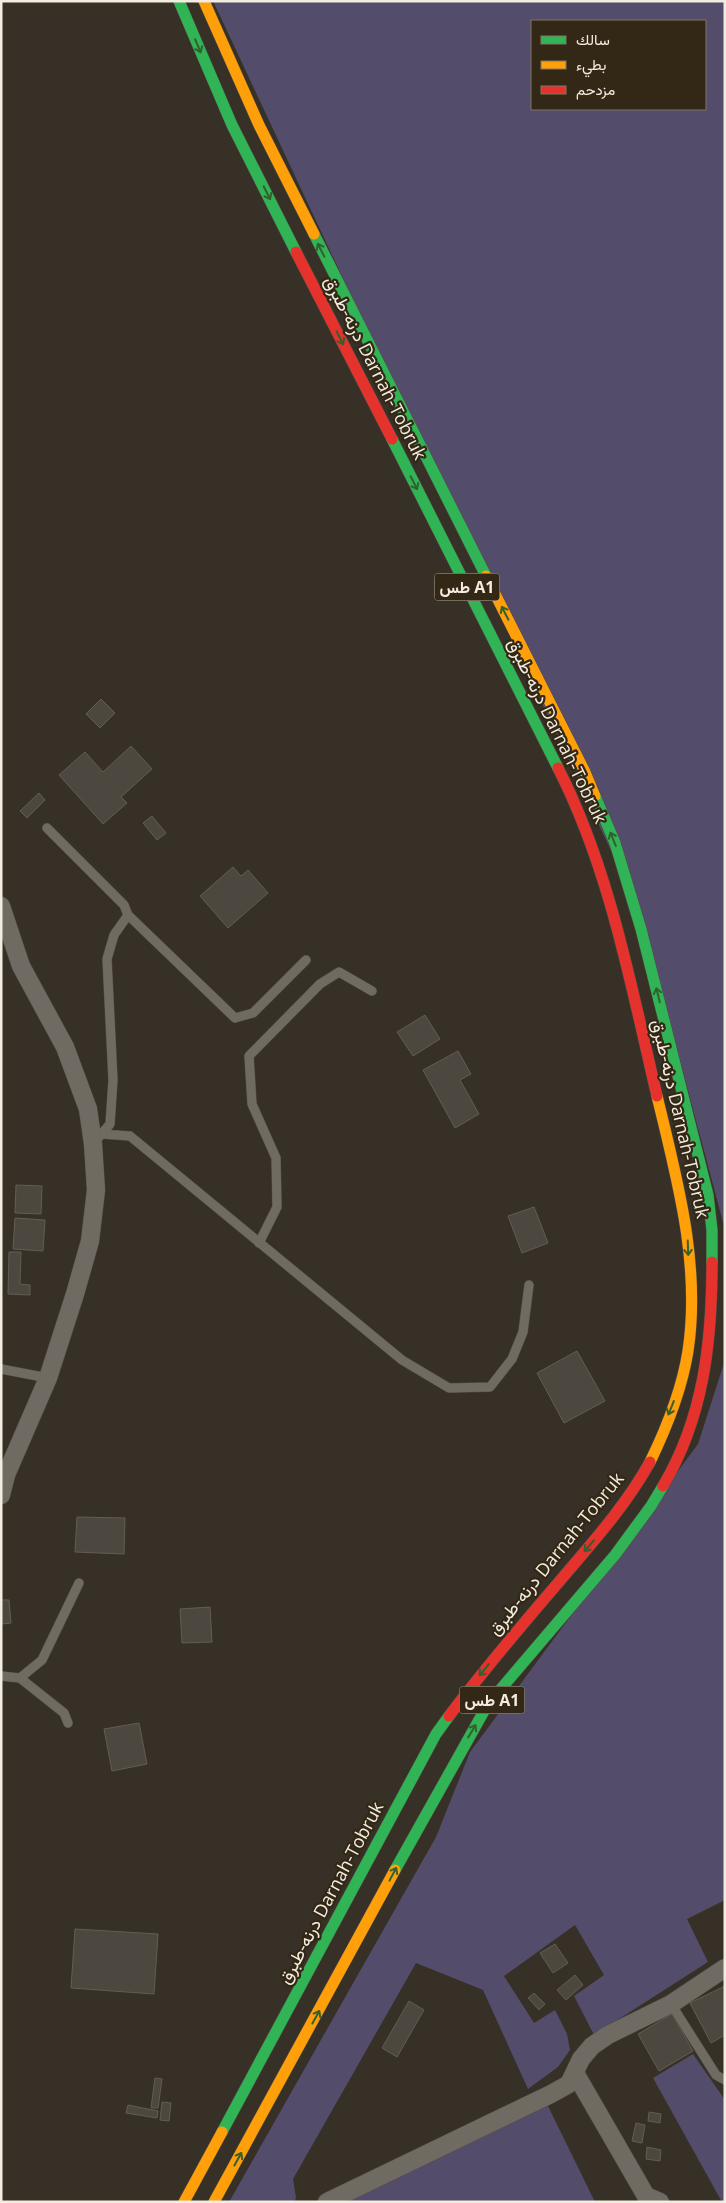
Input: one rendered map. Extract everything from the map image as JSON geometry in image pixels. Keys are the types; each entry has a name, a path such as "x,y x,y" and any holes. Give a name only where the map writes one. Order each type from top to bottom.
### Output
{"highway":[{"name":"درنه-طبرق Darnah-Tobruk","path":"179,1 232,125 565,781 594,851 619,935 682,1200 688,1232 690,1300 688,1350 678,1392 656,1448 634,1490 472,1685 436,1734 184,2202"},
{"name":"درنه-طبرق Darnah-Tobruk","path":"204,1 259,125 585,772 616,843 641,929 708,1195 712,1230 712,1307 708,1357 698,1405 678,1461 651,1506 615,1555 488,1704 426,1812 343,1969 214,2202"}],"street":[{"path":"1,906 21,966 66,1047 97,1139 96,1190 90,1241 48,1378 6,1475 1,1495"},
{"path":"327,2202 551,2094 568,2084 581,2059 592,2046 608,2035 671,2004 725,1968"},
{"path":"575,2073 646,2196 660,2202"}],"lane":[{"path":"47,828 124,905 128,915 235,1018 254,1013 306,960"},
{"path":"97,1139 110,1124 113,1080 107,959 114,935 128,915"},
{"path":"259,1243 277,1207 276,1158 252,1104 249,1056 320,984 339,972 372,991"},
{"path":"97,1139 130,1136 402,1360 449,1388 490,1387 512,1359 523,1332 529,1285"},
{"path":"1,1369 48,1378"},
{"path":"20,1678 42,1660 79,1583"},
{"path":"1,1676 20,1678 64,1713 68,1723"},
{"path":"671,2004 716,2075 725,2080"}],"shaded area":[{"path":"213,1 725,1 725,1230 642,917"},
{"path":"725,1360 725,1900 687,1919 708,1962 594,2035 574,1996 604,1975 575,1925 504,1976 534,2023 555,2010 567,2034 570,2050 558,2067 528,2089 483,1990 416,1963 293,2179 296,2198 294,2202 229,2202 436,1837 470,1752 698,1444"},
{"path":"693,2054 725,2100 725,2202 722,2202 653,2078"},
{"path":"546,2102 595,2202 336,2202"}],"building":[{"path":"101,699 115,713 100,728 86,714"},
{"path":"131,746 152,769 121,797 127,803 103,824 59,775 85,752 103,772"},
{"path":"39,793 45,800 27,818 20,811"},
{"path":"152,816 166,833 157,840 143,823"},
{"path":"233,867 241,876 248,870 268,893 228,928 200,896"},
{"path":"425,1015 440,1039 413,1056 397,1032"},
{"path":"458,1051 471,1074 460,1080 479,1114 455,1128 423,1070"},
{"path":"16,1185 42,1186 41,1214 15,1213"},
{"path":"534,1207 548,1243 522,1253 508,1216"},
{"path":"15,1218 45,1220 43,1251 13,1249"},
{"path":"9,1252 21,1252 20,1284 30,1285 30,1295 8,1294"},
{"path":"577,1351 605,1401 564,1423 537,1373"},
{"path":"77,1517 125,1518 124,1554 75,1552"},
{"path":"1,1600 9,1600 11,1623 1,1624"},
{"path":"210,1607 212,1642 182,1643 180,1609"},
{"path":"139,1723 147,1764 112,1771 104,1729"},
{"path":"75,1929 158,1934 154,1994 71,1988"},
{"path":"555,1944 568,1963 553,1973 540,1953"},
{"path":"575,1975 583,1985 566,2000 557,1990"},
{"path":"725,1986 725,2035 711,2043 690,2003"},
{"path":"534,1993 545,2004 539,2010 528,1998"},
{"path":"409,2001 424,2010 397,2057 382,2048"},
{"path":"672,2014 693,2051 659,2071 638,2034"},
{"path":"155,2078 162,2079 158,2108 151,2108"},
{"path":"162,2102 171,2103 169,2121 160,2120"},
{"path":"128,2105 158,2111 157,2118 126,2113"},
{"path":"649,2112 661,2114 660,2123 648,2121"},
{"path":"636,2123 645,2125 642,2143 632,2141"},
{"path":"647,2147 661,2150 660,2161 646,2159"}],"traffic: fast":[{"path":"179,1 232,125 296,252"},
{"path":"314,234 486,576"},
{"path":"392,439 558,768"},
{"path":"595,796 615,843 641,929 708,1195 712,1230 712,1262"},
{"path":"395,1870 488,1704 615,1555 651,1506 663,1486"},
{"path":"222,2132 436,1734 449,1716"}],"traffic: slow":[{"path":"204,1 259,125 314,234"},
{"path":"486,576 585,772 595,796"},
{"path":"650,1462 678,1394 688,1351 691,1319 689,1254 685,1222 657,1096"},
{"path":"214,2202 395,1870"},
{"path":"184,2202 222,2132"}],"traffic: jam":[{"path":"296,252 392,439"},
{"path":"558,768 592,847 605,888 628,971 657,1096"},
{"path":"663,1486 677,1460 697,1406 703,1378 710,1321 712,1262"},
{"path":"449,1716 503,1648 607,1525 630,1494 650,1462"}]}
